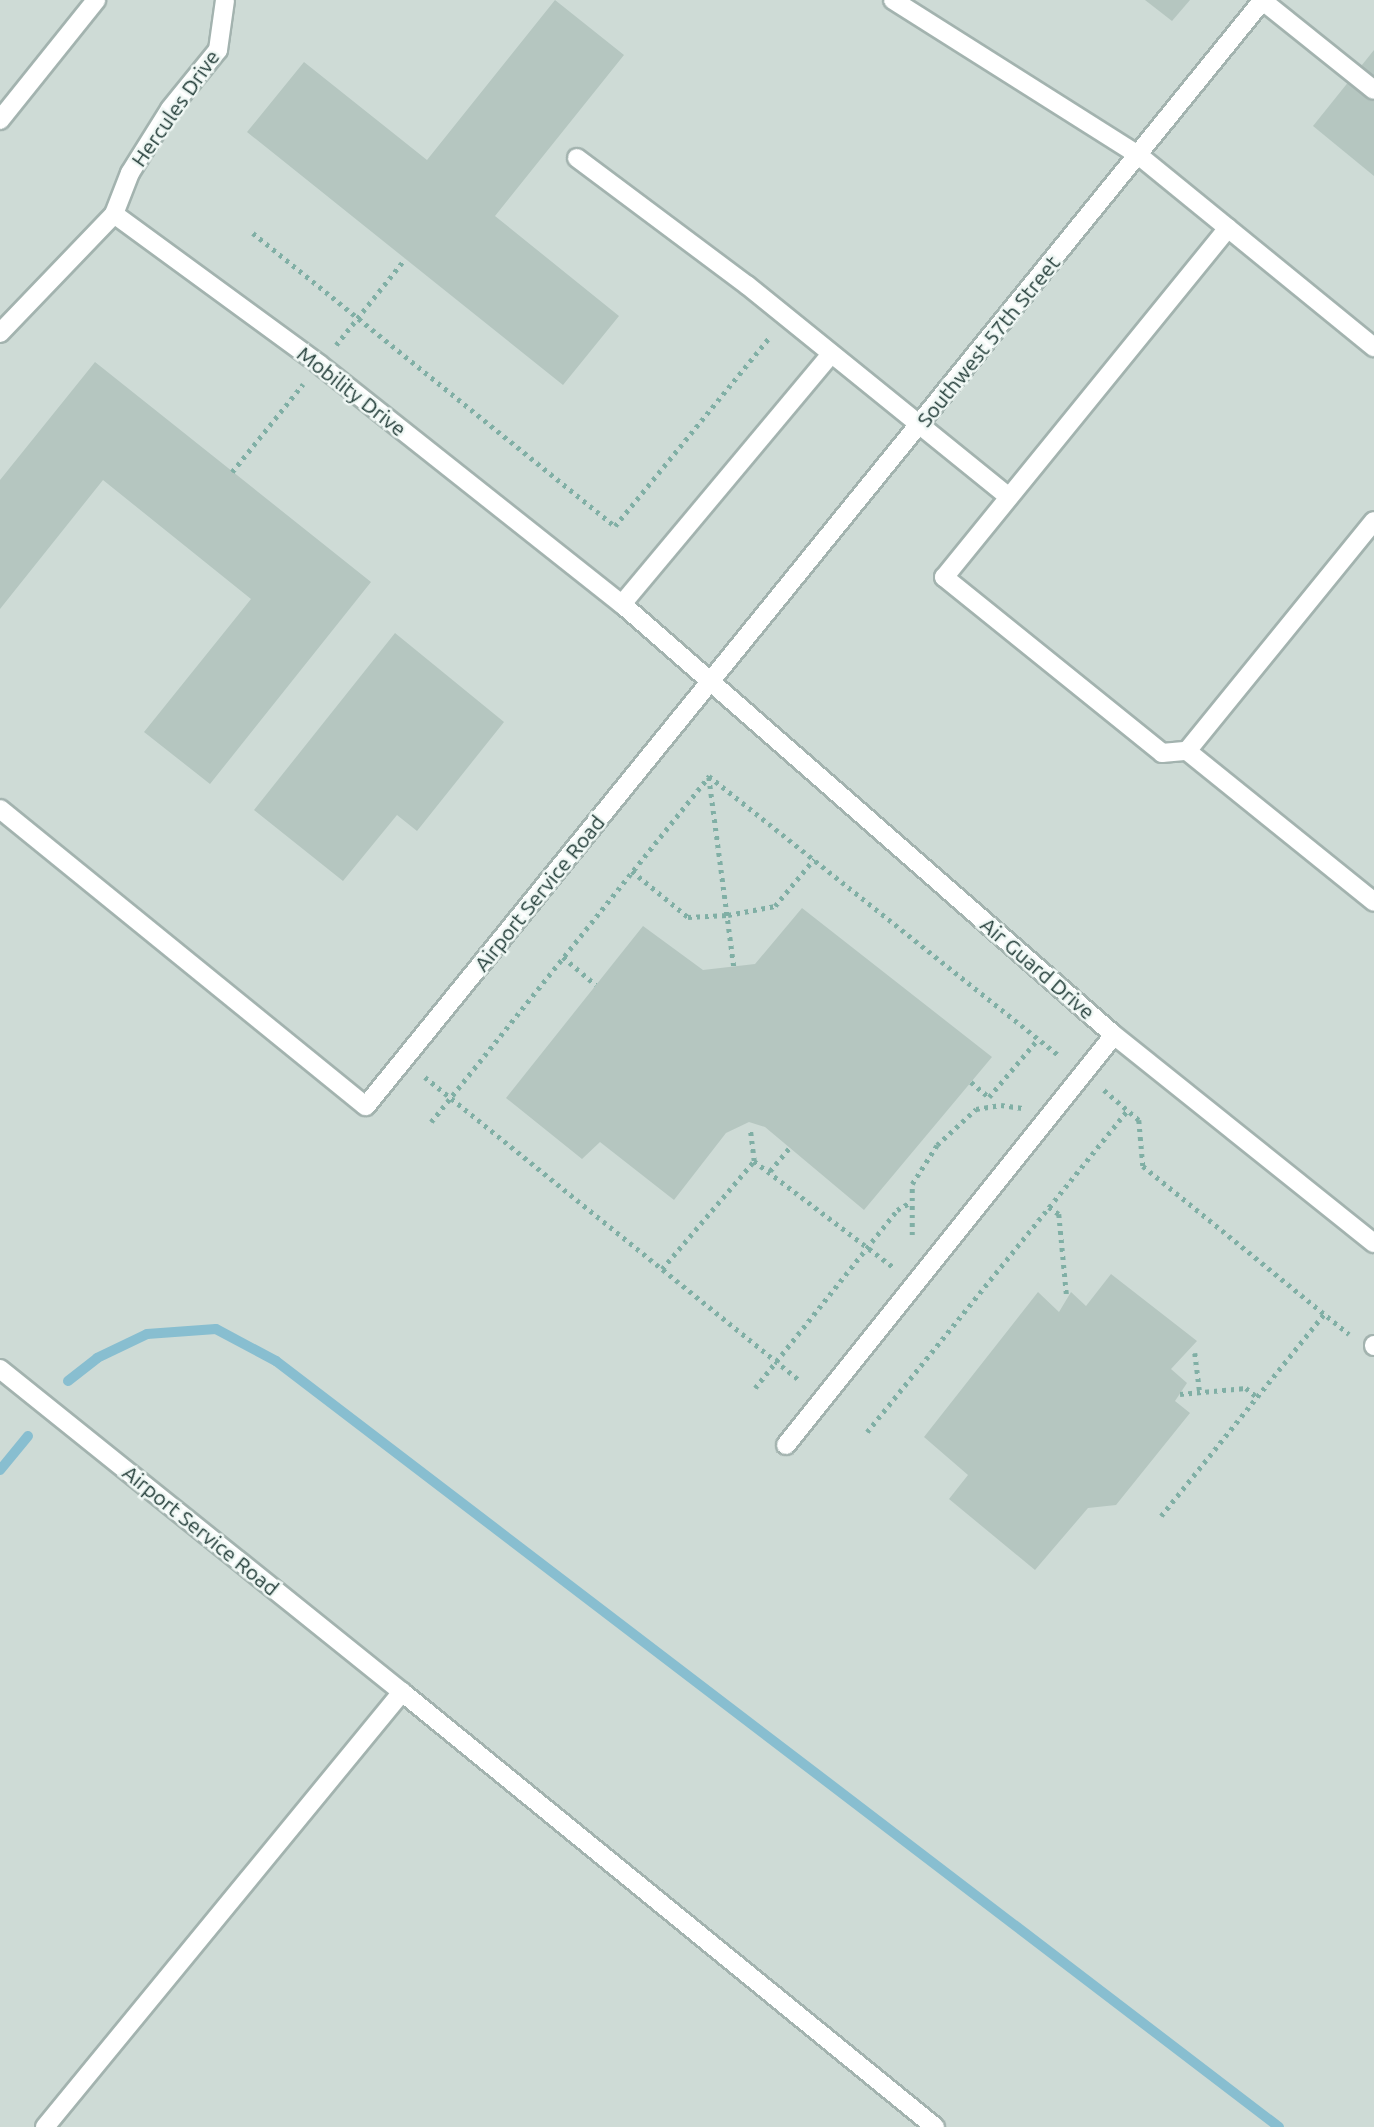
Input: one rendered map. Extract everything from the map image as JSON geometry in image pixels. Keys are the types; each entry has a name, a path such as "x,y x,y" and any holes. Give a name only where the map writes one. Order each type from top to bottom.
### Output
{"lane":[{"path":"0,120 96,0"},
{"name":"Hercules Drive","path":"114,214 130,173 170,109 218,50 225,0"},
{"path":"892,0 1137,154 1374,347"},
{"path":"1263,0 1374,90"},
{"name":"Southwest 57th Street","path":"711,681 1263,0"},
{"path":"577,158 831,354 1009,497"},
{"path":"0,333 114,214"},
{"name":"Mobility Drive","path":"114,214 320,365 622,604 711,681"},
{"path":"1228,228 944,578 1162,753 1186,751 1374,902"},
{"path":"622,604 831,354"},
{"path":"1186,751 1374,521"},
{"name":"Air Guard Drive","path":"711,681 1114,1035 1374,1243"},
{"name":"Airport Service Road","path":"0,809 366,1105 711,681"},
{"path":"786,1445 1114,1035"},
{"name":"Airport Service Road","path":"0,1369 402,1692 935,2127"},
{"path":"45,2127 402,1692"}],"path":[{"path":"253,233 615,526 768,339"},
{"path":"338,342 405,259"},
{"path":"232,472 296,393"},
{"path":"709,776 1038,1039 989,1097"},
{"path":"430,1122 709,776"},
{"path":"709,776 734,967"},
{"path":"632,871 688,918 728,915 775,906 814,859"},
{"path":"562,957 596,985"},
{"path":"425,1077 800,1381"},
{"path":"971,1082 989,1097 992,1107"},
{"path":"1101,1087 1139,1120 1143,1166 1350,1335"},
{"path":"912,1235 909,1203 912,1184 937,1145 976,1109 1023,1108"},
{"path":"867,1432 1127,1111"},
{"path":"662,1269 754,1161 750,1128"},
{"path":"771,1171 789,1148"},
{"path":"754,1161 771,1171 893,1267"},
{"path":"755,1388 897,1210 909,1203"},
{"path":"1049,1207 1059,1214 1067,1298"},
{"path":"1161,1516 1324,1314"},
{"path":"1195,1353 1199,1392"},
{"path":"1180,1394 1246,1388 1257,1397"}],"shaded area":[{"path":"0,0 1374,0 1374,2127 0,2127"}],"building":[{"path":"555,0 624,55 495,216 619,316 563,385 247,132 304,62 427,160"},
{"path":"1145,0 1190,0 1172,21"},
{"path":"1374,50 1374,176 1313,126"},
{"path":"95,362 371,582 210,784 144,732 251,599 103,480 0,609 0,480"},
{"path":"395,633 504,722 417,831 397,815 343,881 254,810"},
{"path":"802,908 992,1057 864,1210 765,1127 749,1122 726,1133 674,1200 600,1142 582,1159 506,1098 643,926 703,970 755,964"},
{"path":"1111,1274 1197,1341 1171,1369 1187,1383 1175,1401 1190,1413 1116,1505 1088,1508 1035,1570 949,1499 968,1475 924,1437 1038,1292 1059,1312 1071,1292 1086,1306"}],"waterway":[{"path":"68,1381 97,1358 147,1334 216,1329 276,1361 1279,2127"},
{"path":"0,1470 28,1436"}]}
